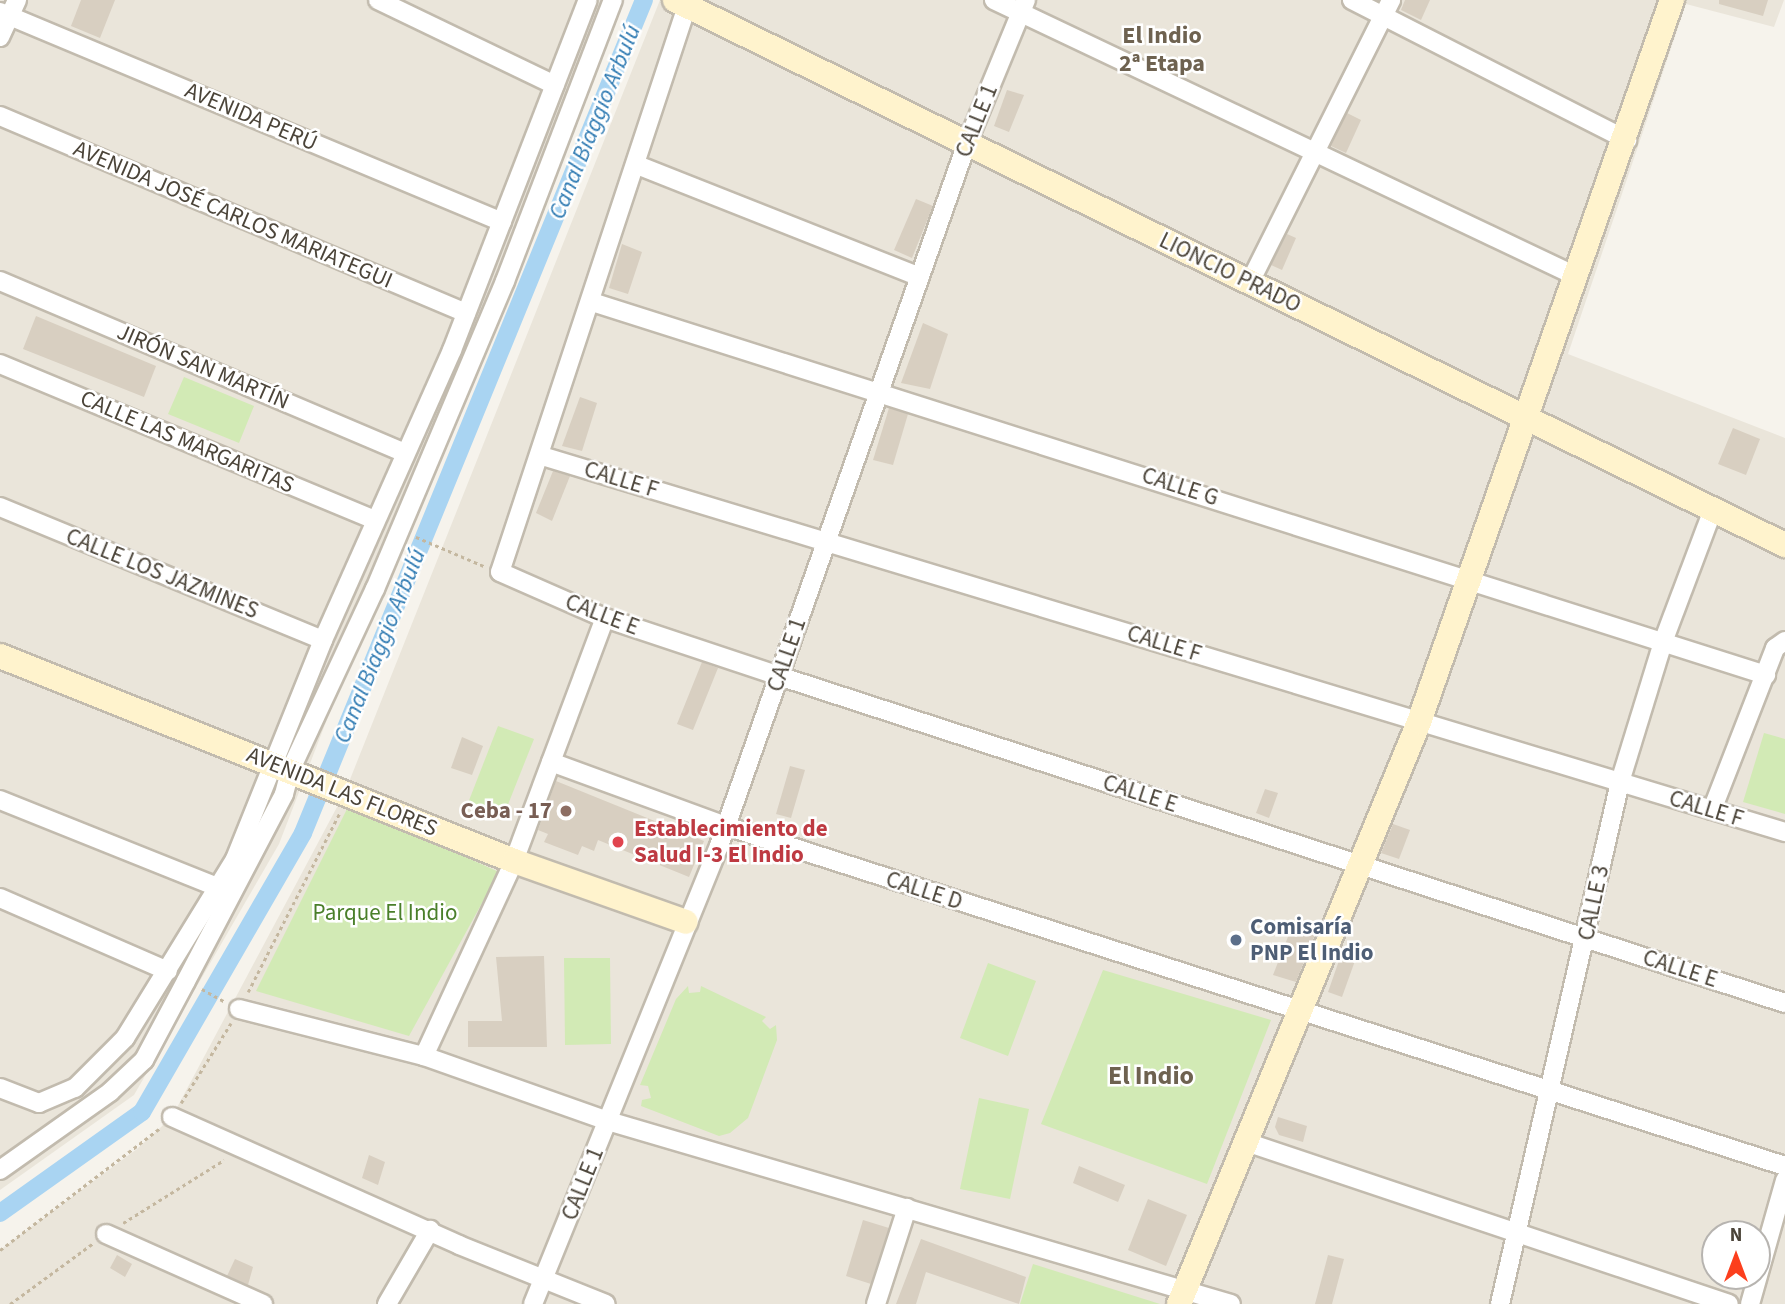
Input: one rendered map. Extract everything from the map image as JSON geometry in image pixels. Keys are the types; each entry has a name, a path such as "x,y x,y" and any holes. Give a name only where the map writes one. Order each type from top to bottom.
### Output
{"street":[{"path":"378,0 555,85"},
{"path":"0,1170 110,1092 144,1060 284,794 323,640 466,313 588,0"},
{"path":"0,1088 39,1103 59,1098 75,1088 125,1038 288,770 375,589 499,293 613,0"},
{"path":"994,0 1023,7 1314,154 1578,277"},
{"path":"1352,0 1387,8 1627,140"},
{"path":"1182,1296 1419,722 1627,140 1672,0"},
{"path":"500,572 542,456 637,164 682,2"},
{"name":"LIONCIO PRADO","path":"682,2 1785,545"},
{"name":"CALLE 1","path":"533,1304 726,826 967,143 1023,7"},
{"path":"1250,282 1387,8"},
{"path":"0,37 9,9"},
{"name":"AVENIDA PERÚ","path":"9,9 502,222"},
{"name":"AVENIDA JOSÉ CARLOS MARIATEGUI","path":"0,116 466,313"},
{"path":"637,164 920,277"},
{"name":"JIRÓN SAN MARTÍN","path":"0,281 405,453"},
{"name":"CALLE G","path":"592,302 880,391 1766,674"},
{"name":"CALLE LAS MARGARITAS","path":"0,363 375,520"},
{"name":"CALLE F","path":"542,456 1785,832"},
{"name":"CALLE LOS JAZMINES","path":"0,507 323,640"},
{"name":"CALLE 3","path":"1500,1304 1587,939 1620,782 1663,642 1713,510"},
{"name":"CALLE E","path":"500,572 605,618 779,677 1785,1003"},
{"path":"424,1056 514,861 605,618"},
{"path":"1712,810 1775,648 1785,641"},
{"name":"AVENIDA LAS FLORES","path":"0,656 514,861 686,922"},
{"name":"CALLE D","path":"551,762 726,826 1300,1013 1785,1166"},
{"path":"0,800 218,887"},
{"path":"0,898 168,971"},
{"path":"234,1007 424,1056 608,1121 907,1208 1182,1296 1231,1304"},
{"path":"172,1117 543,1279 607,1304"},
{"path":"1246,1142 1516,1235 1729,1304"},
{"path":"1750,1304 1785,1180"},
{"path":"876,1304 907,1208"},
{"path":"387,1304 430,1230"},
{"path":"106,1234 263,1304"}],"path":[{"path":"406,533 500,572"},
{"path":"0,1250 137,1149 172,1117 234,1007 347,793"},
{"path":"193,984 234,1007"}],"shaded area":[{"path":"0,0 604,0 279,844 134,1095 0,1190"},
{"path":"660,0 1784,0 1774,27 1686,4 1568,354 1785,438 1785,1304 0,1304 0,1250 137,1149 172,1117 345,792"}],"green space":[{"path":"184,377 254,406 239,443 168,414"},
{"path":"498,726 534,739 503,817 468,803"},
{"path":"1764,733 1785,739 1785,814 1743,802"},
{"name":"Parque El Indio","path":"349,805 499,872 409,1036 256,991"},
{"path":"564,958 610,958 611,1044 565,1045"},
{"path":"988,963 1036,981 1008,1056 960,1038"},
{"path":"1103,970 1271,1020 1207,1184 1041,1124"},
{"path":"688,986 689,993 700,992 701,986 766,1017 762,1021 770,1029 776,1025 777,1040 748,1118 730,1133 719,1136 641,1106 642,1100 651,1098 648,1086 640,1085 676,999"},
{"path":"979,1098 1029,1109 1010,1199 960,1189"},
{"path":"1033,1264 1160,1304 1020,1304"}],"building":[{"path":"81,0 115,0 100,38 71,26"},
{"path":"1405,0 1430,0 1421,20 1401,10"},
{"path":"1719,0 1768,0 1763,16 1719,4"},
{"path":"1007,90 1024,95 1009,132 994,126"},
{"path":"1347,113 1361,120 1346,153 1331,146"},
{"path":"916,199 933,206 912,258 894,250"},
{"path":"1287,234 1296,238 1282,270 1271,265"},
{"path":"622,244 642,252 628,294 609,288"},
{"path":"36,316 156,366 144,397 23,349"},
{"path":"923,323 948,334 930,389 901,383"},
{"path":"580,397 597,403 582,451 562,446"},
{"path":"889,408 908,414 893,465 873,460"},
{"path":"1733,428 1760,439 1746,475 1718,464"},
{"path":"553,471 570,476 552,521 536,513"},
{"path":"702,662 718,668 693,730 677,724"},
{"path":"462,737 483,746 472,775 451,768"},
{"path":"790,766 805,770 791,818 776,814"},
{"path":"556,781 704,841 689,877 598,840 594,851 582,846 578,855 544,842 548,834 538,830"},
{"path":"1265,789 1278,793 1269,818 1256,813"},
{"path":"1393,824 1410,830 1399,859 1381,853"},
{"path":"1293,924 1316,932 1296,982 1273,975"},
{"path":"1342,952 1356,958 1342,997 1328,992"},
{"path":"544,956 547,1047 468,1047 468,1021 502,1021 496,957"},
{"path":"1278,1117 1307,1126 1303,1142 1279,1135 1275,1127"},
{"path":"369,1155 385,1162 378,1185 362,1178"},
{"path":"1079,1166 1125,1185 1118,1202 1073,1183"},
{"path":"1148,1199 1187,1215 1166,1266 1128,1250"},
{"path":"863,1220 889,1228 871,1284 846,1276"},
{"path":"921,1239 1026,1277 1019,1304 926,1272 916,1304 896,1304"},
{"path":"117,1255 132,1264 125,1277 110,1268"},
{"path":"1328,1255 1344,1259 1332,1304 1315,1304"},
{"path":"235,1259 253,1267 248,1285 227,1276"}],"waterway":[{"name":"Canal Biaggio Arbulú","path":"0,1213 142,1112 303,833 644,0"}],"place":[{"name":"Ceba - 17","path":"566,811"},
{"name":"Establecimiento de Salud I-3 El Indio","path":"618,842"},
{"name":"Comisaría PNP El Indio","path":"1236,940"}],"district":[{"name":"El Indio 2ª Etapa","path":"1162,50"},
{"name":"El Indio","path":"1151,1076"}]}
